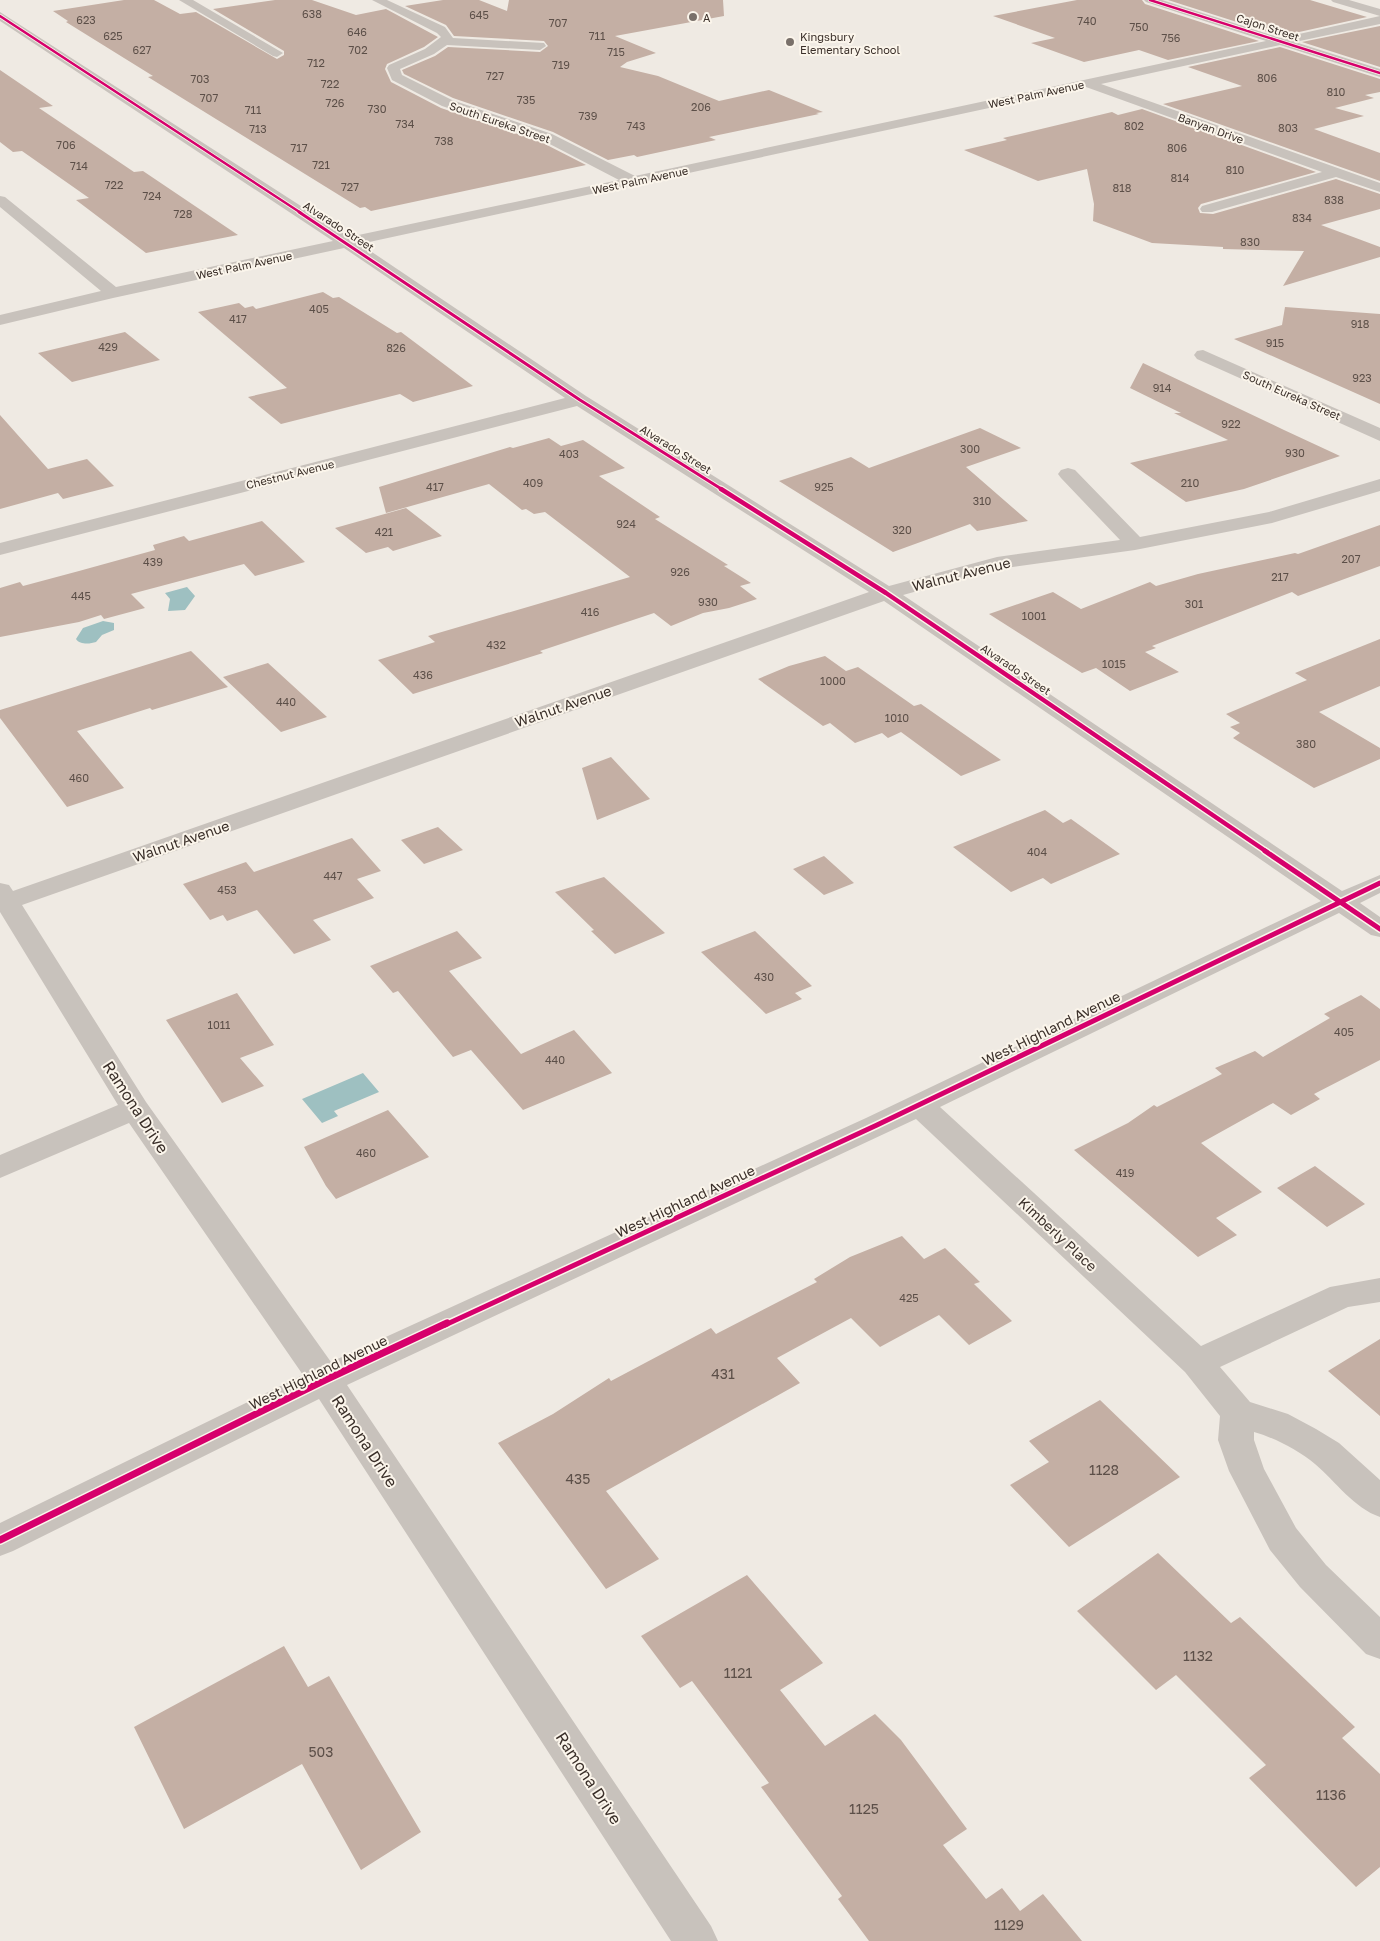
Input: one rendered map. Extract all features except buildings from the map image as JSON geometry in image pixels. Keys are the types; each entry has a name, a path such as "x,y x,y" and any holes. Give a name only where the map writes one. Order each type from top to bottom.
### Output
{"street":[{"path":"185,0 277,53"},
{"path":"378,0 441,30 448,37 445,41 540,46"},
{"name":"Cajon Street","path":"1150,0 1380,73"},
{"path":"1336,0 1380,13"},
{"name":"Alvarado Street","path":"0,16 348,243 580,400 886,593 1339,903 1380,929"},
{"name":"West Palm Avenue","path":"0,320 113,293 1380,20"},
{"name":"South Eureka Street","path":"445,41 430,51 398,64 393,71 398,76 447,103 547,137 633,182"},
{"name":"Banyan Drive","path":"1086,83 1380,188"},
{"path":"1207,209 1335,173"},
{"path":"0,200 113,293"},
{"name":"South Eureka Street","path":"1203,356 1380,435"},
{"name":"Chestnut Avenue","path":"0,549 580,400"},
{"path":"1068,474 1135,544"},
{"name":"Walnut Avenue","path":"2,899 886,593 997,563 1135,544 1272,517 1380,485"},
{"name":"West Highland Avenue","path":"0,1540 325,1380 918,1104 1380,883"},
{"name":"Ramona Drive","path":"2,899 135,1109 325,1380 696,1941"},
{"name":"Kimberly Place","path":"918,1104 1198,1363 1238,1413"},
{"path":"0,1167 135,1109"},
{"path":"1198,1363 1342,1296 1380,1290"},
{"path":"1380,1502 1326,1453 1304,1439 1276,1424 1238,1413 1236,1440 1247,1471 1283,1539 1313,1576 1380,1642"}],"water":[{"path":"187,587 195,596 185,610 168,611 170,599 165,593"},
{"path":"103,621 114,623 114,630 102,635 94,643 83,643 76,639 83,628"},
{"path":"363,1073 379,1092 334,1111 338,1116 322,1123 302,1099"}],"cycle path":[{"path":"1150,0 1380,73"},
{"path":"0,16 347,243 580,400 886,593 1380,929"},
{"path":"0,1540 325,1380 877,1125 1380,883"}],"place":[{"name":"A","path":"693,17"},
{"name":"Kingsbury Elementary School","path":"790,42"}]}
